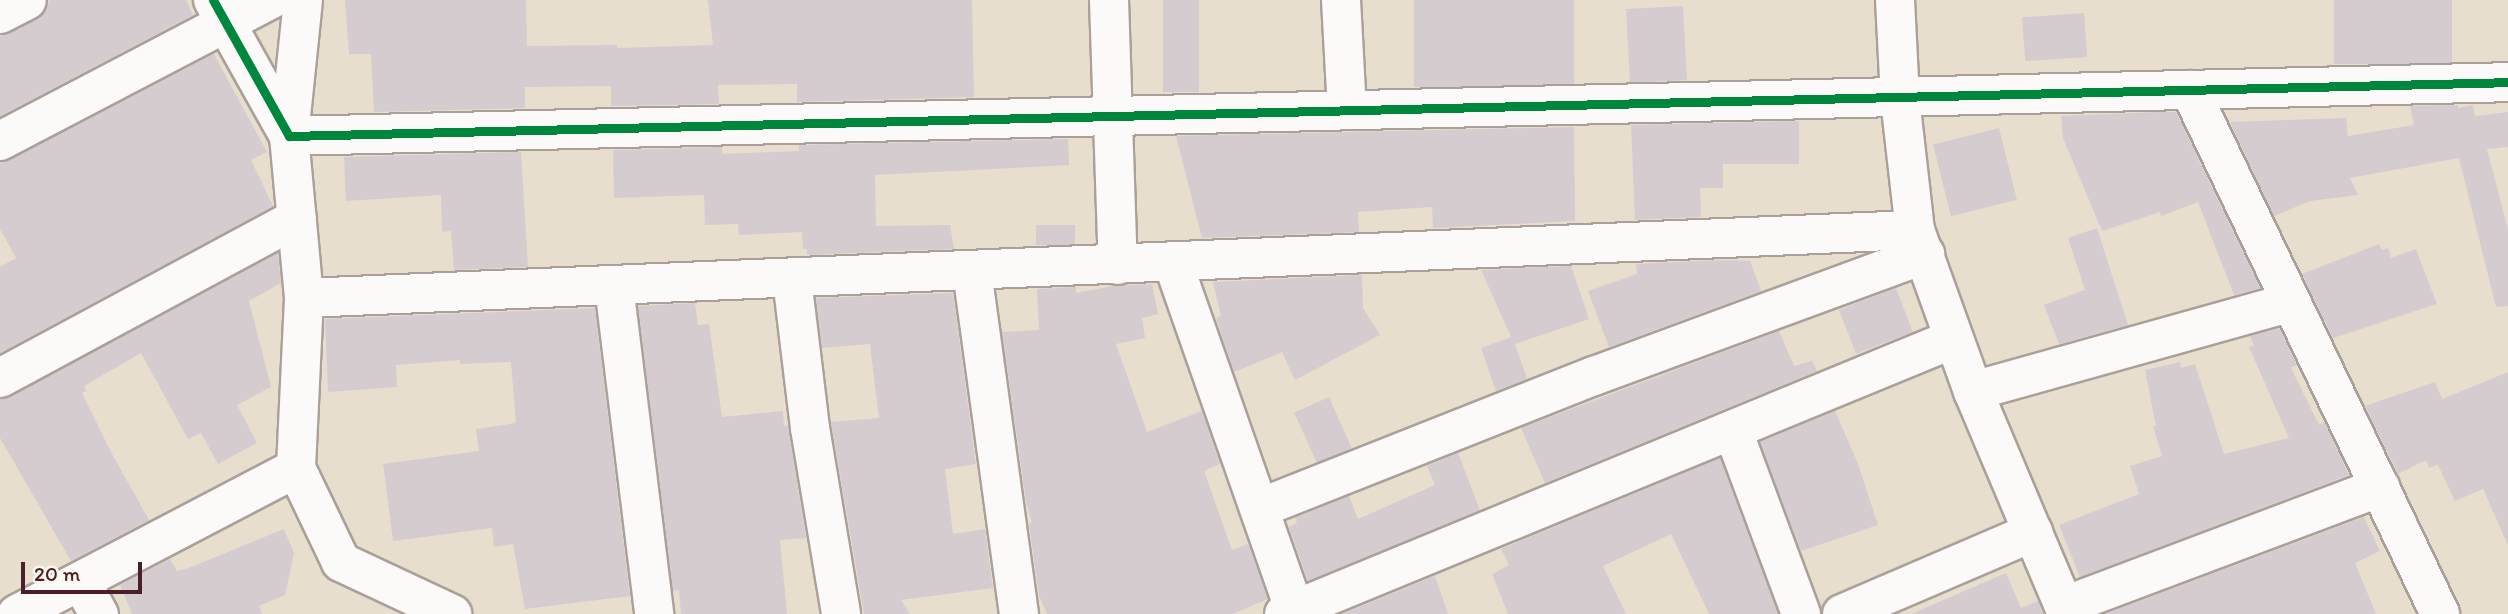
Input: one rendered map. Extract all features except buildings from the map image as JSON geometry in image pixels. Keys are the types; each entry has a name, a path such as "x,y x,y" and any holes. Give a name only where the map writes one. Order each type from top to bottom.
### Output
{"street":[{"path":"0,14 27,0"},
{"path":"0,141 220,11 270,0"},
{"path":"303,0 289,136 304,298 296,468 341,562 452,614"},
{"path":"1109,0 1118,265"},
{"path":"1341,0 1347,110"},
{"path":"1895,0 1900,99 1920,242 1973,391 2065,610 2380,487"},
{"path":"220,11 289,136"},
{"path":"289,136 1900,99 2508,82"},
{"path":"2190,90 2440,614"},
{"path":"0,378 297,218"},
{"path":"304,298 1173,263 1920,242"},
{"path":"1260,508 1594,376 1920,242"},
{"path":"1173,263 1260,508 1292,613 1953,339"},
{"path":"972,271 1019,614"},
{"path":"792,279 810,428 841,614"},
{"path":"614,285 654,614"},
{"path":"1973,391 2291,302"},
{"path":"1733,430 1801,614"},
{"path":"18,614 90,598 296,468"},
{"path":"1842,614 2033,532"}],"cycle path":[{"path":"213,0 289,136 2508,82"}]}
